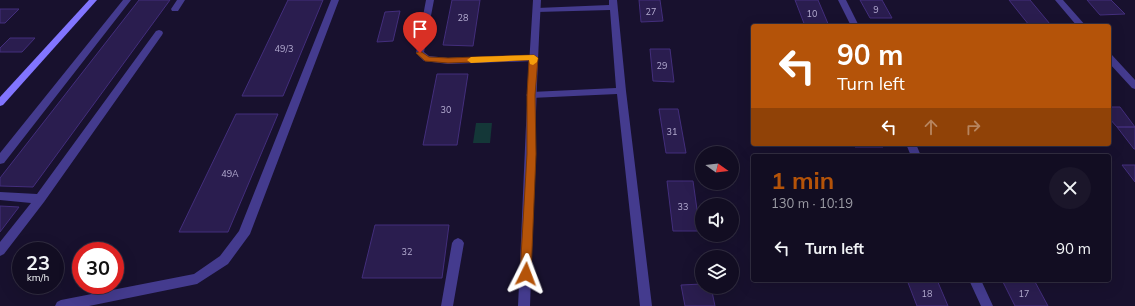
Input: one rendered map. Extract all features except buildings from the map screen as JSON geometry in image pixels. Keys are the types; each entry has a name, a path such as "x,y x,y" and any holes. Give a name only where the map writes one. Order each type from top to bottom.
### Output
{"main road":[{"path":"0,103 93,0"}],"street":[{"path":"0,160 127,0"},
{"path":"175,9 181,0"},
{"path":"61,306 197,279 224,260 244,234 335,0"},
{"path":"430,0 420,53 427,59 448,61 534,58"},
{"path":"842,0 854,24"},
{"path":"1059,0 1080,24"},
{"path":"524,306 531,154 531,95 537,5 613,3 621,91 646,306"},
{"path":"0,251 40,199 159,33"},
{"path":"1111,59 1135,86"},
{"path":"531,95 621,91"},
{"path":"0,196 40,199"},
{"path":"447,306 458,243"},
{"path":"976,282 987,306"}],"green space":[{"path":"476,123 492,123 490,143 473,143"}],"slow traffic":[{"path":"471,60 534,58 533,62"}],"route":[{"path":"420,53 427,59 448,61 534,58 531,95 531,154 526,274"}]}
